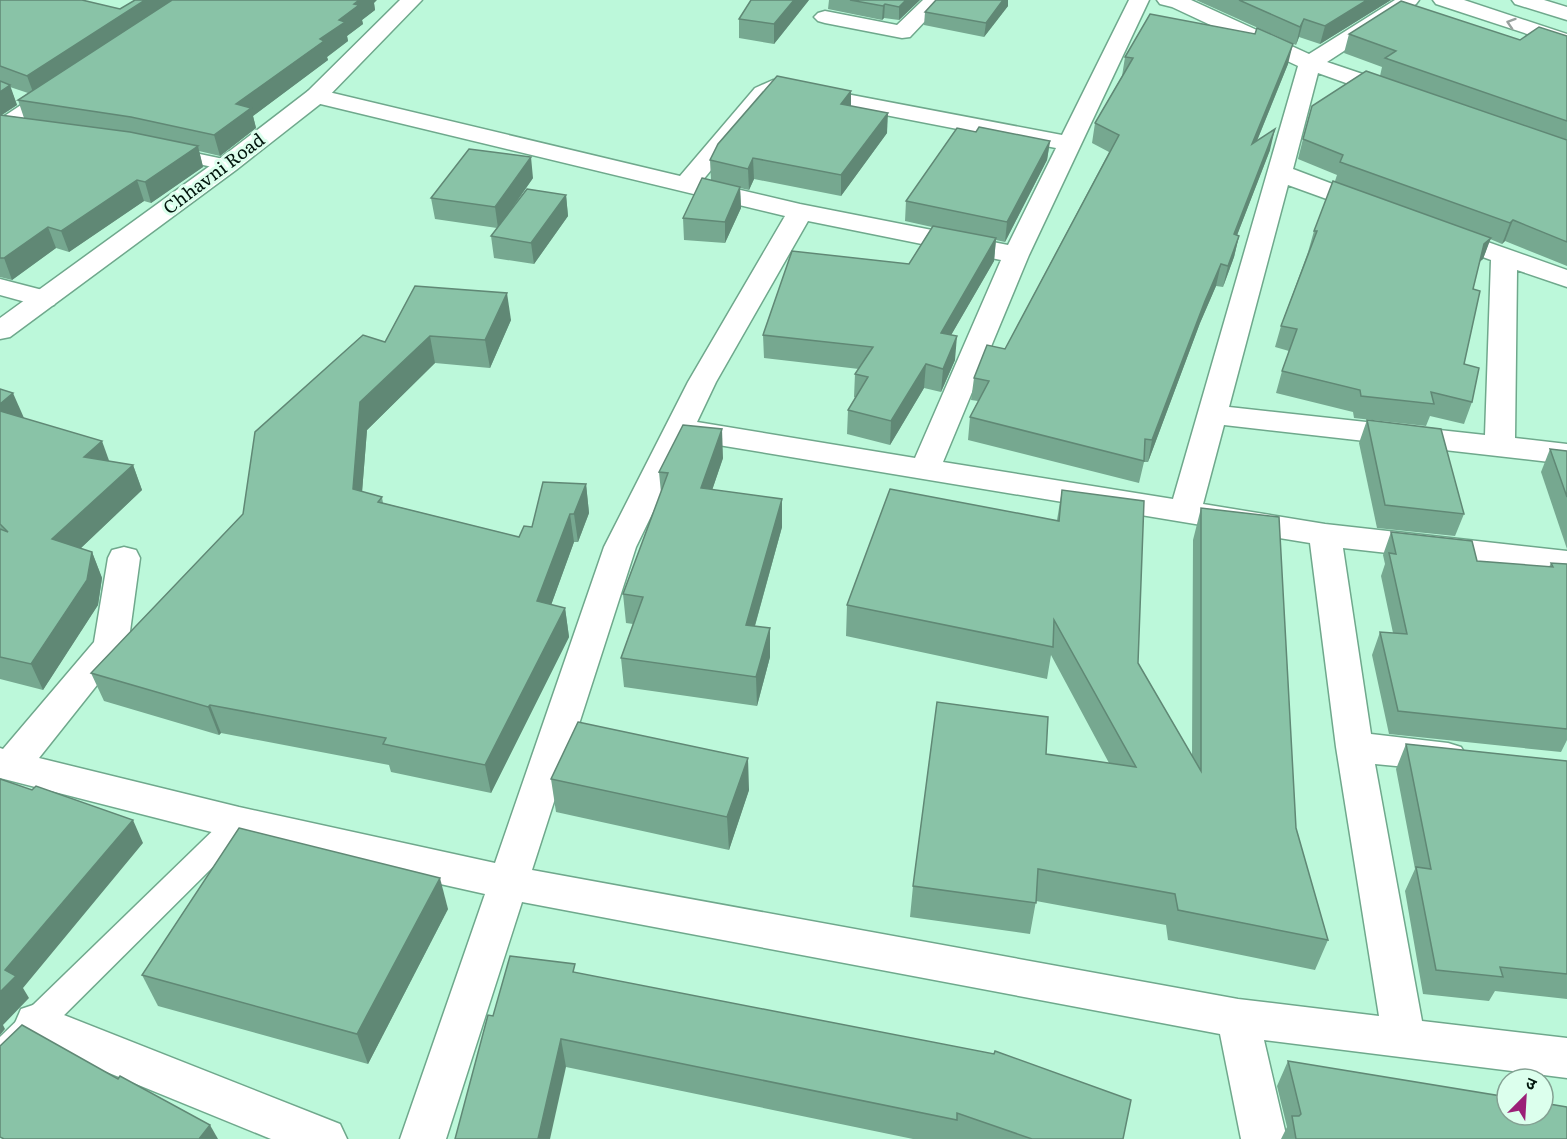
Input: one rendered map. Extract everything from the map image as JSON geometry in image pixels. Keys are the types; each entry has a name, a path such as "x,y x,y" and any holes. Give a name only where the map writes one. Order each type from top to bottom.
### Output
{"street":[{"name":"Chhavni Road","path":"0,331 227,165 316,96 412,0"},
{"path":"825,17 902,32 935,0"},
{"path":"925,469 1017,255 1139,0"},
{"path":"1167,0 1178,2 1310,63 1411,99"},
{"path":"1185,512 1310,63 1409,0"},
{"path":"1443,0 1567,41"},
{"path":"1522,0 1567,14"},
{"path":"685,185 763,93 773,87 1069,143"},
{"path":"316,96 800,212 1017,255"},
{"path":"1280,173 1392,215"},
{"path":"423,1139 510,884 620,547 702,382 800,212"},
{"path":"1425,228 1567,279"},
{"path":"1500,446 1504,257"},
{"path":"0,287 44,299"},
{"path":"1213,414 1567,454"},
{"path":"679,429 1325,535 1567,562"},
{"path":"1325,535 1354,747 1404,1038"},
{"path":"124,558 111,646 5,764 239,823 510,884 1238,1018 1567,1058"},
{"path":"1354,747 1484,761"},
{"path":"1238,1018 1264,1139"},
{"path":"36,1023 324,1139"}],"lane":[{"path":"1,126 63,86"},
{"path":"17,97 34,105"},
{"path":"1,126 24,129"},
{"path":"159,150 227,165"},
{"path":"0,1058 239,823"}],"building":[{"path":"0,0 82,0 120,9 135,0 145,0 27,76 0,66"},
{"path":"172,0 359,0 354,4 359,5 339,20 345,22 320,39 324,41 236,104 251,108 214,135 131,117 18,100"},
{"path":"751,0 794,0 774,24 739,19"},
{"path":"850,0 906,0 899,7"},
{"path":"936,0 1003,0 986,23 925,12"},
{"path":"1239,0 1367,0 1325,26 1304,19 1300,27"},
{"path":"1401,1 1520,40 1539,27 1567,36 1567,121 1385,58 1396,51 1349,34"},
{"path":"1150,14 1255,34 1257,28 1293,44 1252,144 1275,129 1234,234 1239,236 1228,266 1221,264 1205,301 1152,440 1145,439 1144,461 970,417 989,381 974,378 987,345 1005,349 1119,135 1095,123 1133,58 1125,57"},
{"path":"1366,71 1567,140 1567,242 1513,220 1510,223 1340,162 1343,155 1303,139 1312,106"},
{"path":"777,76 851,91 841,104 888,113 841,175 753,158 748,169 710,160 718,144"},
{"path":"0,81 10,85 0,92"},
{"path":"0,115 130,132 198,146 145,182 137,180 61,231 48,227 4,258 0,258"},
{"path":"979,127 1050,141 1007,222 906,201 957,128 976,132"},
{"path":"469,149 531,157 495,207 431,198"},
{"path":"702,178 740,187 725,222 683,218"},
{"path":"1333,181 1491,238 1484,244 1473,289 1480,291 1464,364 1479,368 1472,402 1431,392 1434,404 1361,396 1360,390 1282,371 1297,329 1281,326 1317,231 1314,231"},
{"path":"527,189 566,195 531,243 491,236"},
{"path":"933,226 996,238 941,333 957,336 943,369 926,364 891,421 848,410 868,377 855,374 873,347 763,335 792,251 909,264"},
{"path":"415,286 507,293 485,340 430,336 360,402 353,489 382,497 378,502 519,537 524,526 532,527 543,482 586,484 574,514 570,514 537,601 565,608 485,765 383,744 386,738 210,705 208,707 91,673 243,514 255,432 363,335 385,342"},
{"path":"0,389 13,393 0,404"},
{"path":"0,411 102,441 84,457 133,465 52,539 92,552 87,580 31,664 0,657 0,529 8,532 0,524"},
{"path":"1367,420 1441,429 1464,514 1385,505"},
{"path":"683,425 722,429 701,488 782,499 746,625 770,628 756,677 621,658 643,597 623,594 668,473 659,472"},
{"path":"1550,449 1567,451 1567,497"},
{"path":"890,489 1059,521 1062,490 1144,501 1138,663 1201,771 1201,508 1279,517 1296,828 1328,940 1178,910 1175,894 1038,869 1036,903 913,886 937,702 1048,717 1046,754 1136,767 1054,620 1053,647 847,605"},
{"path":"1391,532 1472,541 1477,561 1553,567 1551,563 1567,564 1567,729 1398,711 1380,632 1407,634 1389,553 1396,554"},
{"path":"578,722 748,758 727,817 551,779"},
{"path":"1406,744 1567,761 1567,974 1500,967 1503,977 1436,970 1416,867 1431,869"},
{"path":"0,779 32,790 36,786 133,820 5,970 16,976 0,992"},
{"path":"239,828 440,878 357,1034 142,975"},
{"path":"510,956 575,964 573,972 994,1054 995,1051 1131,1100 1123,1139 1032,1139 957,1113 957,1120 561,1039 538,1139 455,1139 488,1015 493,1016"},
{"path":"22,1025 118,1079 120,1076 210,1125 199,1139 4,1139 0,1137 0,1046"},
{"path":"1288,1061 1495,1095 1495,1127 1555,1127 1555,1105 1567,1107 1567,1139 1296,1139 1292,1116 1301,1114"}]}
